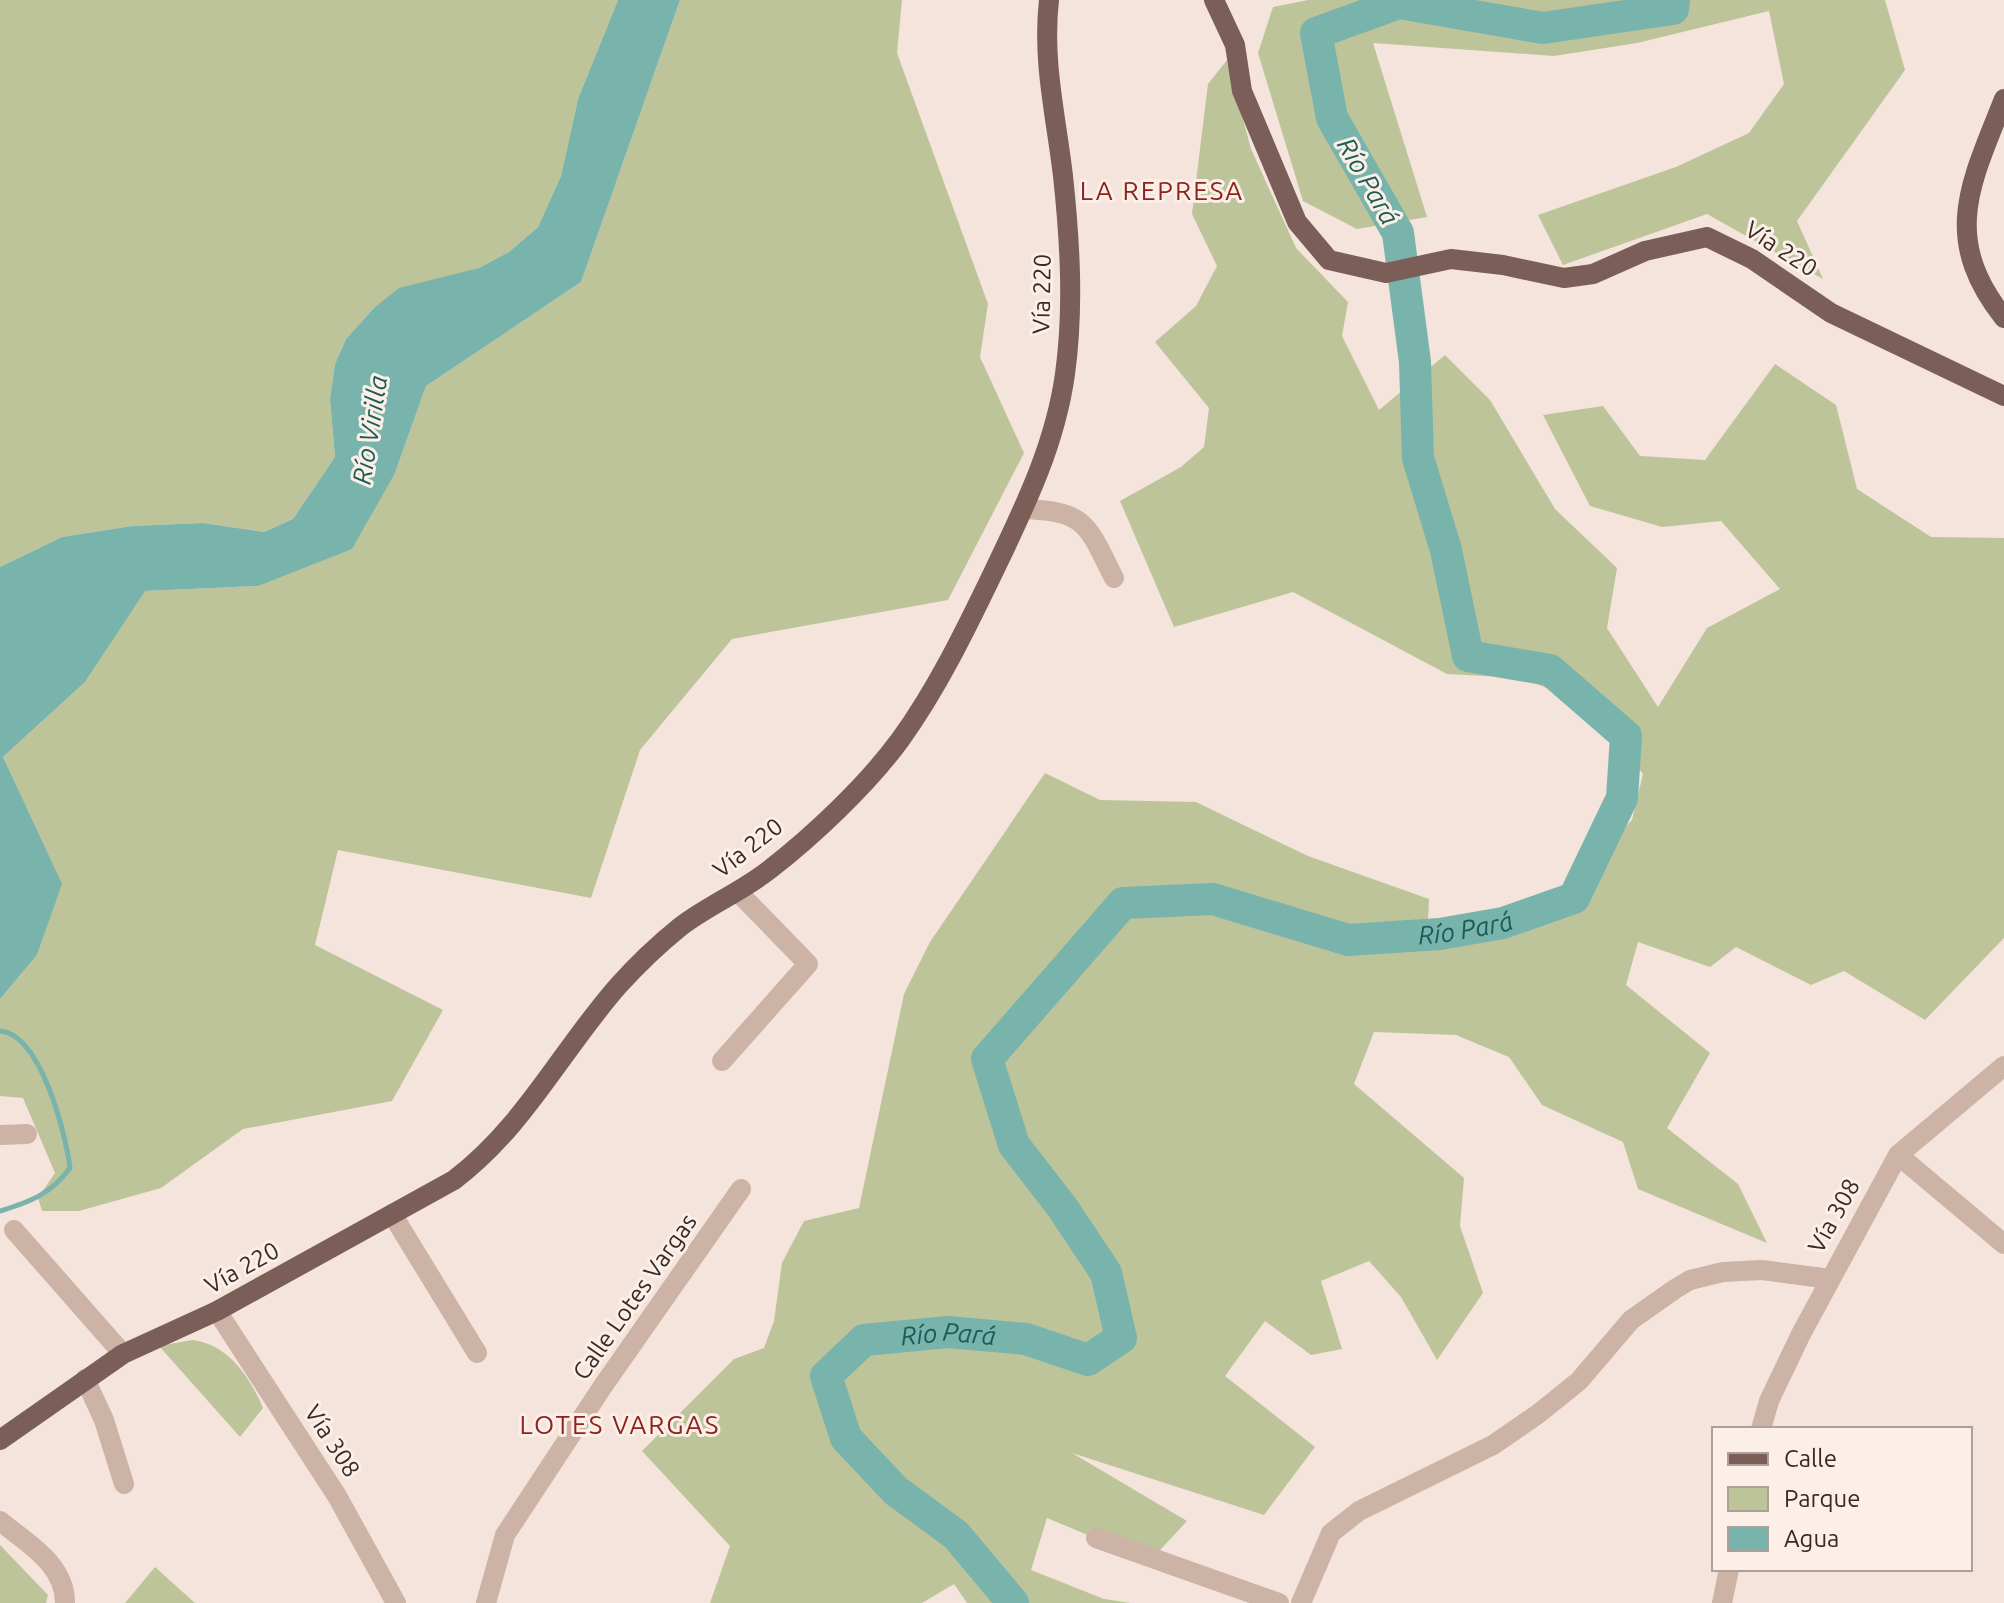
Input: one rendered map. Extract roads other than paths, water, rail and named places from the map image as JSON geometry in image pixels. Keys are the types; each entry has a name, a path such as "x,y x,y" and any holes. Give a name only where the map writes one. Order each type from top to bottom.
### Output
{"main road":[{"name":"Vía 220","path":"0,1440 123,1354 217,1311 454,1180 486,1156 517,1121 618,986 681,927 770,869 855,791 899,741 977,605 1023,509 1056,426 1065,371 1071,273 1063,175 1048,83 1049,0"},
{"name":"Vía 220","path":"1214,0 1235,45 1242,91 1297,222 1329,260 1386,273 1451,259 1503,265 1564,278 1593,274 1645,251 1707,237 1752,259 1831,313 2004,396"},
{"path":"2004,99 1973,178 1964,216 1974,264 1990,301 2004,318"}],"street":[{"path":"1023,509 1062,511 1075,517 1087,527 1114,578"},
{"path":"722,1061 808,964 738,892"},
{"name":"Vía 308","path":"1762,1427 1769,1401 1830,1279 1898,1155 2004,1066"},
{"path":"0,1135 27,1134"},
{"path":"1898,1155 2004,1244"},
{"name":"Calle Lotes Vargas","path":"486,1603 505,1535 603,1386 741,1189"},
{"path":"392,1214 477,1353"},
{"path":"14,1230 123,1354"},
{"path":"1301,1603 1331,1533 1359,1511 1493,1445 1538,1414 1579,1381 1631,1320 1675,1289 1690,1280 1723,1272 1762,1270 1830,1279"},
{"name":"Vía 308","path":"217,1311 337,1496 396,1603"},
{"path":"85,1379 104,1420 124,1484"},
{"path":"0,1521 55,1567 65,1585 65,1603"},
{"path":"1096,1538 1279,1603"},
{"path":"1722,1603 1729,1571"}],"water":[{"name":"Río Virilla","path":"618,0 680,0 581,282 426,386 395,473 352,549 258,586 145,591 85,682 3,757 62,884 37,955 0,999 0,567 62,537 132,526 203,523 264,532 293,519 335,457 330,399 335,364 346,339 374,308 399,288 479,268 509,252 538,227 561,176 578,99"}],"waterway":[{"name":"Río Pará","path":"1013,1603 956,1535 896,1491 846,1438 826,1376 864,1340 948,1332 1026,1339 1088,1360 1121,1338 1106,1273 1062,1207 1014,1145 987,1059 1123,903 1213,899 1348,940 1440,934 1503,923 1574,898 1622,798 1626,736 1550,670 1468,656 1446,550 1418,458 1415,362 1398,233 1332,118 1316,33 1399,3 1543,28 1673,9 1674,0"},
{"path":"0,1031 15,1036 39,1067 57,1111 70,1168 39,1196 0,1211"}],"district":[{"name":"LA REPRESA","path":"1162,191"},
{"name":"LOTES VARGAS","path":"620,1425"}]}
